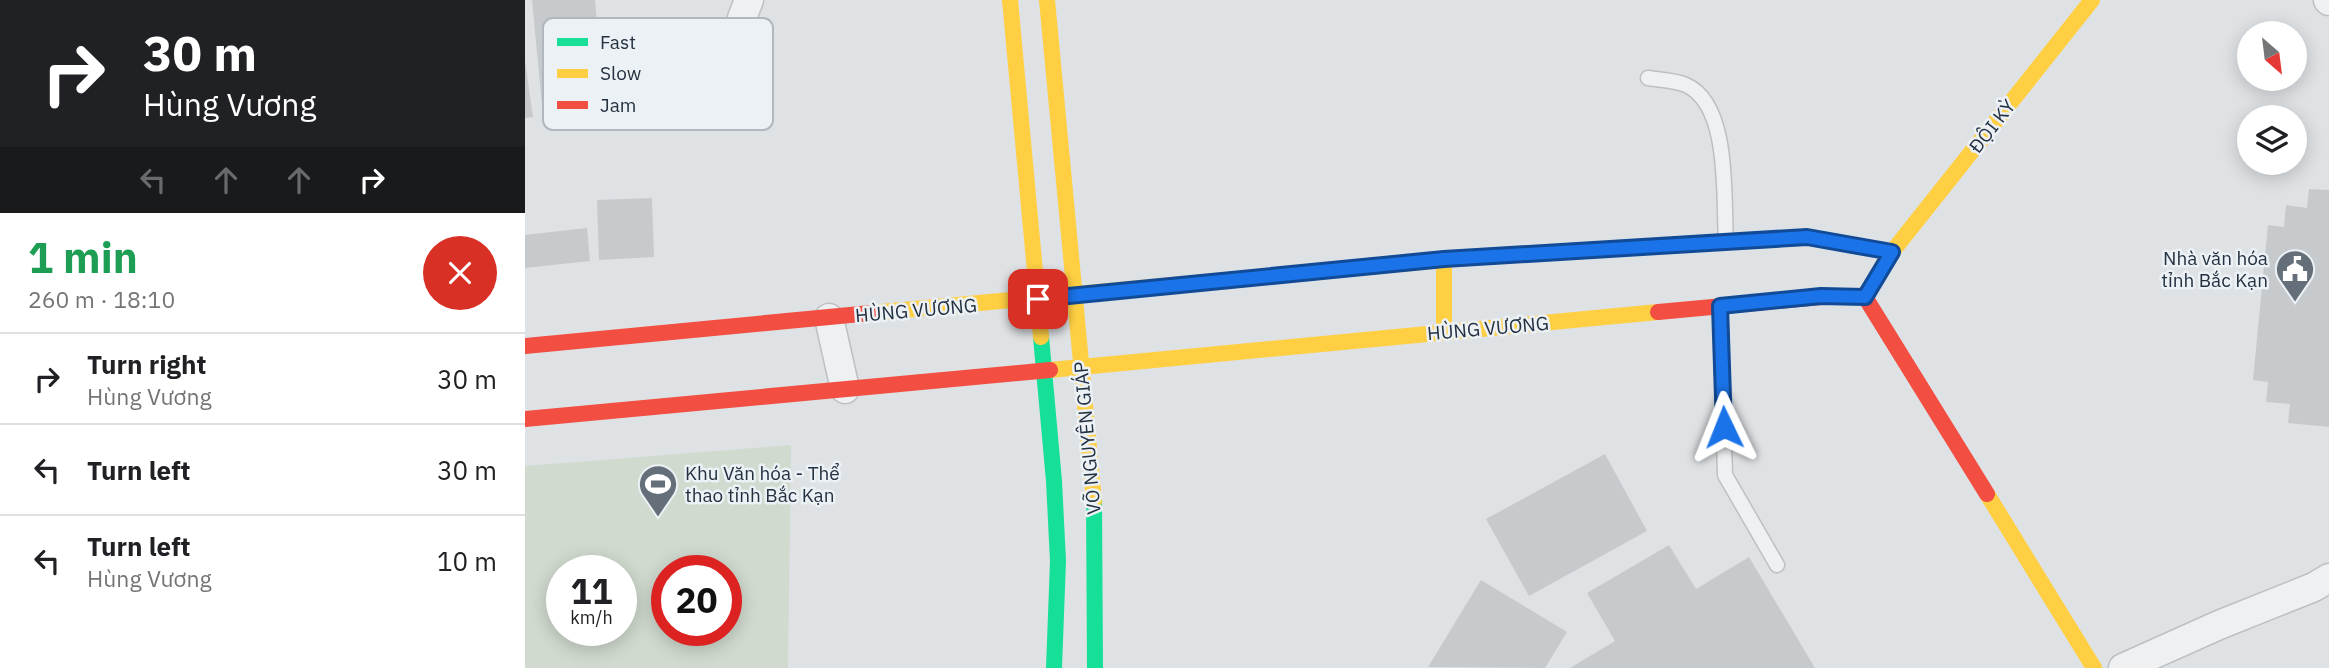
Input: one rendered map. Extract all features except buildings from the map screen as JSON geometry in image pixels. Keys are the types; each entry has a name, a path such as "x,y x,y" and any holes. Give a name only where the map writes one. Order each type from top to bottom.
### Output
{"street":[{"path":"741,18 748,0"},
{"name":"VÕ NGUYÊN GIÁP","path":"1010,0 1038,299 1058,561 1054,668"},
{"name":"VÕ NGUYÊN GIÁP","path":"1047,0 1095,511 1095,668"},
{"name":"ĐỘI KỲ","path":"1865,297 1892,252 2092,0"},
{"name":"HÙNG VƯƠNG","path":"525,346 1444,259 1807,237 1892,252"},
{"path":"1444,259 1444,332"},
{"name":"HÙNG VƯƠNG","path":"525,419 1821,296 1865,297"},
{"path":"1865,297 2094,668"},
{"path":"829,318 845,389"},
{"path":"2123,668 2314,587 2329,578"}],"lane":[{"path":"1648,78 1685,85 1699,94 1714,118 1720,146 1726,242"},
{"path":"1720,306 1725,475 1777,565"}],"shaded area":[{"name":"Khu Văn hóa - Thể thao tỉnh Bắc Kạn","path":"791,445 788,668 525,668 525,466"}],"traffic: fast":[{"path":"1041,337 1058,561 1054,668"},
{"path":"1094,501 1095,668"}],"traffic: slow":[{"path":"1010,0 1041,337"},
{"path":"1047,0 1094,501"},
{"path":"1882,268 2092,0"},
{"path":"1755,240 1807,237 1892,252"},
{"path":"871,313 1465,258"},
{"path":"1444,259 1444,332"},
{"path":"1050,370 1658,312"},
{"path":"1987,494 2094,668"}],"traffic: jam":[{"path":"1465,258 1755,240"},
{"path":"1882,268 1865,297 1987,494"},
{"path":"1658,312 1821,297 1865,297"},
{"path":"525,346 871,313"},
{"path":"525,419 1050,370"}],"place":[{"name":"Nhà văn hóa tỉnh Bắc Kạn","path":"2295,303"},
{"name":"Khu Văn hóa - Thể thao tỉnh Bắc Kạn","path":"658,518"}],"route":[{"path":"1038,299 1444,259 1807,237 1892,252 1865,297 1821,296 1720,306 1724,427"}]}
